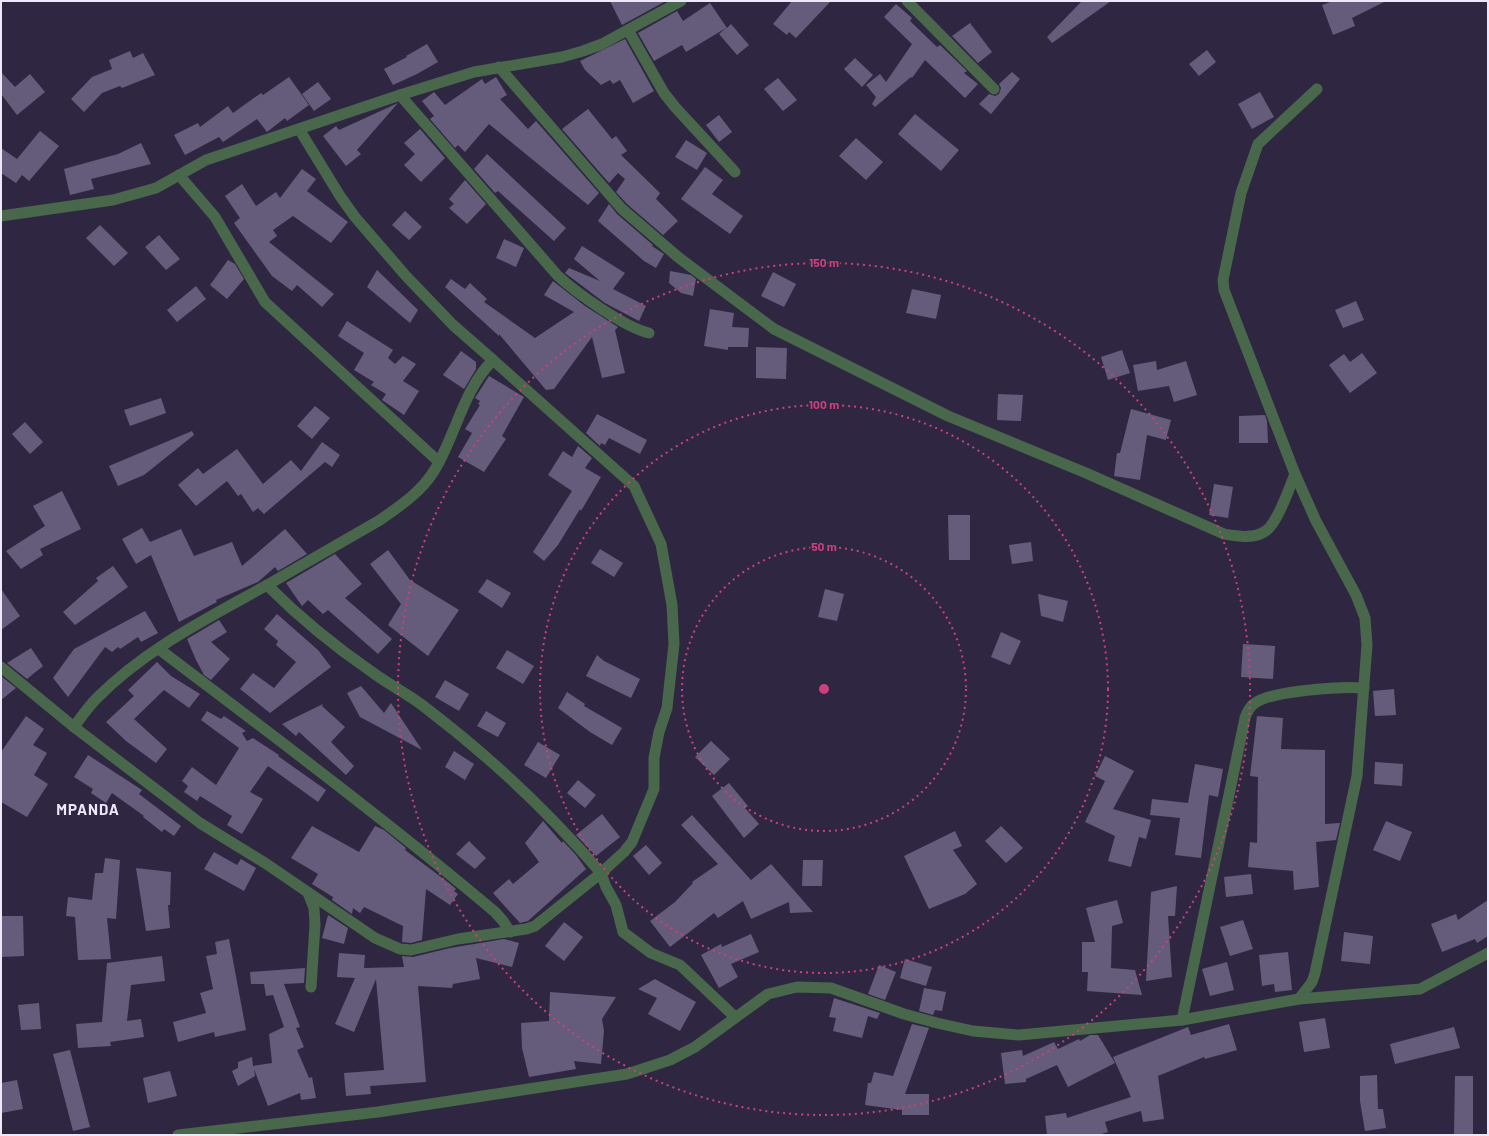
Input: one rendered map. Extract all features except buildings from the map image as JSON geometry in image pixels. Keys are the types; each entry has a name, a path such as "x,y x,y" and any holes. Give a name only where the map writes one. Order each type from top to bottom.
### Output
{"street":[{"path":"1,216 113,200 156,188 206,160 400,95 474,72 562,57 583,51 628,30 681,1"},
{"path":"907,1 994,89"},
{"path":"628,30 671,102 735,172"},
{"path":"499,67 609,195 640,226 678,257 774,329 805,346 896,388 948,416 1086,473 1224,534 1237,537 1265,532 1274,522 1296,474"},
{"path":"1299,999 1307,991 1315,973 1357,776 1367,645 1365,618 1356,595 1316,521 1296,474 1224,290 1223,280 1241,193 1258,144 1317,89"},
{"path":"400,95 558,276 579,293 626,323 639,330 650,332"},
{"path":"1,667 74,726 200,823 265,863 358,928 375,938 400,949 411,950 458,939 526,930 535,926 601,873 624,852 632,842 654,789 654,758 659,732 667,708 674,644 672,605 660,544 634,486 452,325 406,276 355,217 340,196 299,128"},
{"path":"179,175 215,217 265,302 439,462"},
{"path":"74,726 97,698 124,673 222,608 267,585 396,509 424,485 439,462 477,380 493,360"},
{"path":"267,585 288,606 350,657 421,704 487,759 555,821 601,873 606,887 616,905 623,932 652,953 680,965 735,1017"},
{"path":"159,649 347,791 421,850 494,912 503,921 510,932"},
{"path":"1182,1020 1245,718 1249,709 1262,699 1295,692 1330,688 1364,688"},
{"path":"308,893 314,908 315,925 311,987"},
{"path":"178,1135 378,1112 627,1074 670,1060 695,1047 724,1028 735,1017 768,994 797,987 815,986 831,988 904,1014 973,1031 1019,1035 1182,1020 1299,999 1420,989 1488,954"}],"district":[{"name":"MPANDA","path":"88,810"}]}
